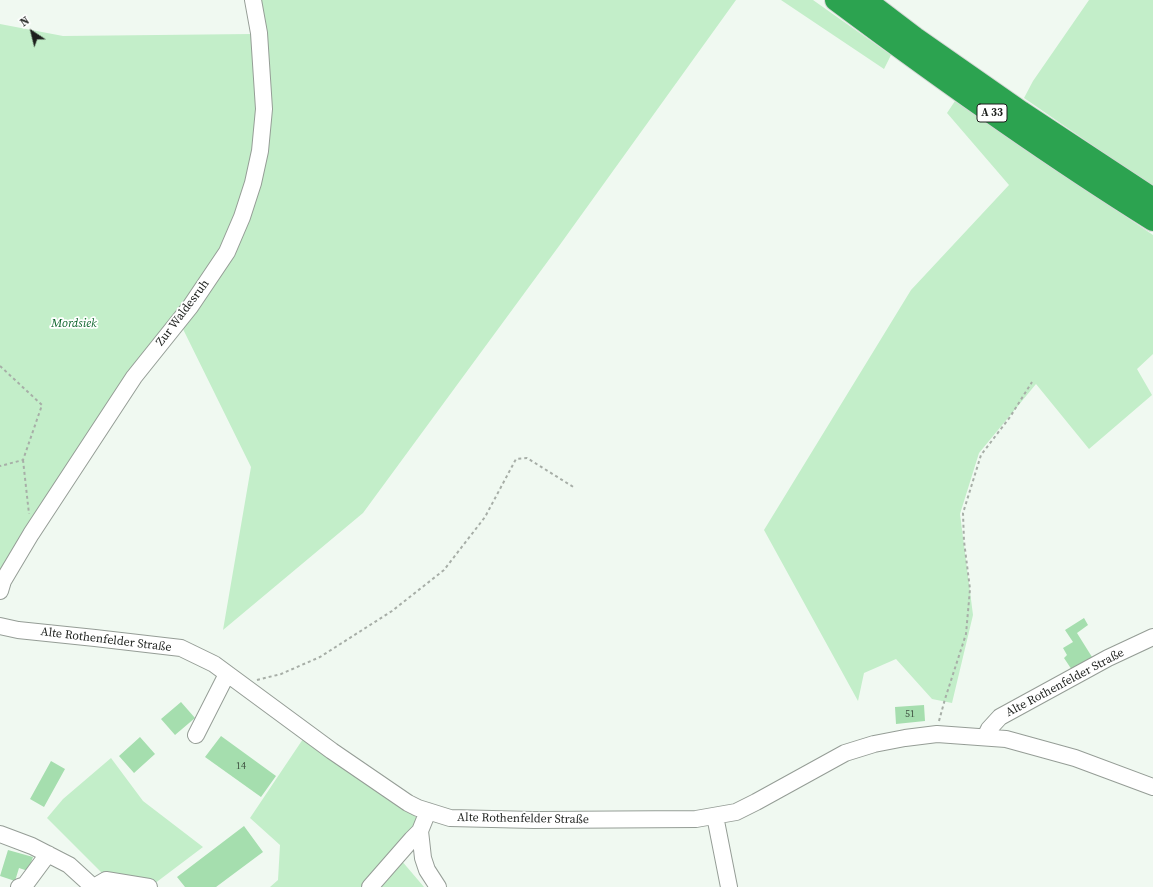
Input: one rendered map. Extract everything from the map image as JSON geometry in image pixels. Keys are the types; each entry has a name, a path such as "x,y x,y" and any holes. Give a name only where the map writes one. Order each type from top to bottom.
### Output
{"highway":[{"name":"A 33","path":"836,0 1011,126 1153,220"},
{"name":"A 33","path":"865,0 915,38 1021,112 1153,199"}],"street":[{"name":"Zur Waldesruh","path":"0,591 3,581 31,534 134,378 190,307 227,252 242,217 253,183 260,151 264,109 259,33 253,0"},
{"name":"Alte Rothenfelder Straße","path":"0,626 18,630 181,648 214,664 332,751 408,803 450,818 534,820 696,819 715,816 736,812 844,753 874,744 904,738 937,734 985,736 1006,739 1075,758 1153,787"},
{"name":"Alte Rothenfelder Straße","path":"985,736 1000,717 1108,658 1153,637"},
{"path":"196,735 227,674"},
{"path":"370,887 420,831 428,811"},
{"path":"715,816 728,887"},
{"path":"420,831 425,864 427,870 438,887"},
{"path":"0,834 32,846 69,865 93,887 106,880 149,887"},
{"path":"19,887 25,885 48,854"}],"path":[{"path":"0,366 42,406 23,460 31,534"},
{"path":"937,734 945,699 966,634 970,589 964,541 963,513 981,455 1010,417 1032,382"},
{"path":"246,688 258,679 281,674 320,657 392,611 444,570 485,517 516,459 527,458 575,488"},
{"path":"0,466 23,460"}],"green space":[{"name":"Mordsiek","path":"253,0 736,0 559,246 363,513 223,630 251,467 181,325 229,259 246,222 257,184 268,140 272,106 259,36 258,110 255,147 247,181 237,213 222,249 184,305 114,396 16,551 0,580 0,24 63,36 252,34 259,33"},
{"path":"781,0 813,0 891,55 884,69"},
{"path":"1089,0 1153,0 1153,187 1024,98 1033,81"},
{"path":"955,101 1153,235 1153,354 1137,369 1152,395 1089,449 1036,384 979,453 960,514 973,615 952,703 932,699 896,659 864,673 858,701 764,530 911,290 1009,185 947,113"},
{"path":"303,739 408,809 418,819 418,827 363,887 270,887 278,880 280,845 250,818"},
{"path":"111,758 143,801 203,847 154,884 107,878 47,818 63,799"},
{"path":"401,860 424,887 375,887"}],"building":[{"path":"1084,618 1088,625 1077,633 1092,657 1072,670 1064,658 1067,655 1063,648 1073,642 1065,630"},
{"path":"181,702 195,718 175,735 161,719"},
{"path":"924,705 925,721 896,724 895,707"},
{"path":"221,736 276,776 261,797 205,757"},
{"path":"140,737 155,754 134,773 119,756"},
{"path":"51,761 65,769 44,807 30,799"},
{"path":"244,826 263,852 216,887 185,887 177,877"},
{"path":"8,850 33,857 28,871 19,868 15,881 0,876"}]}
